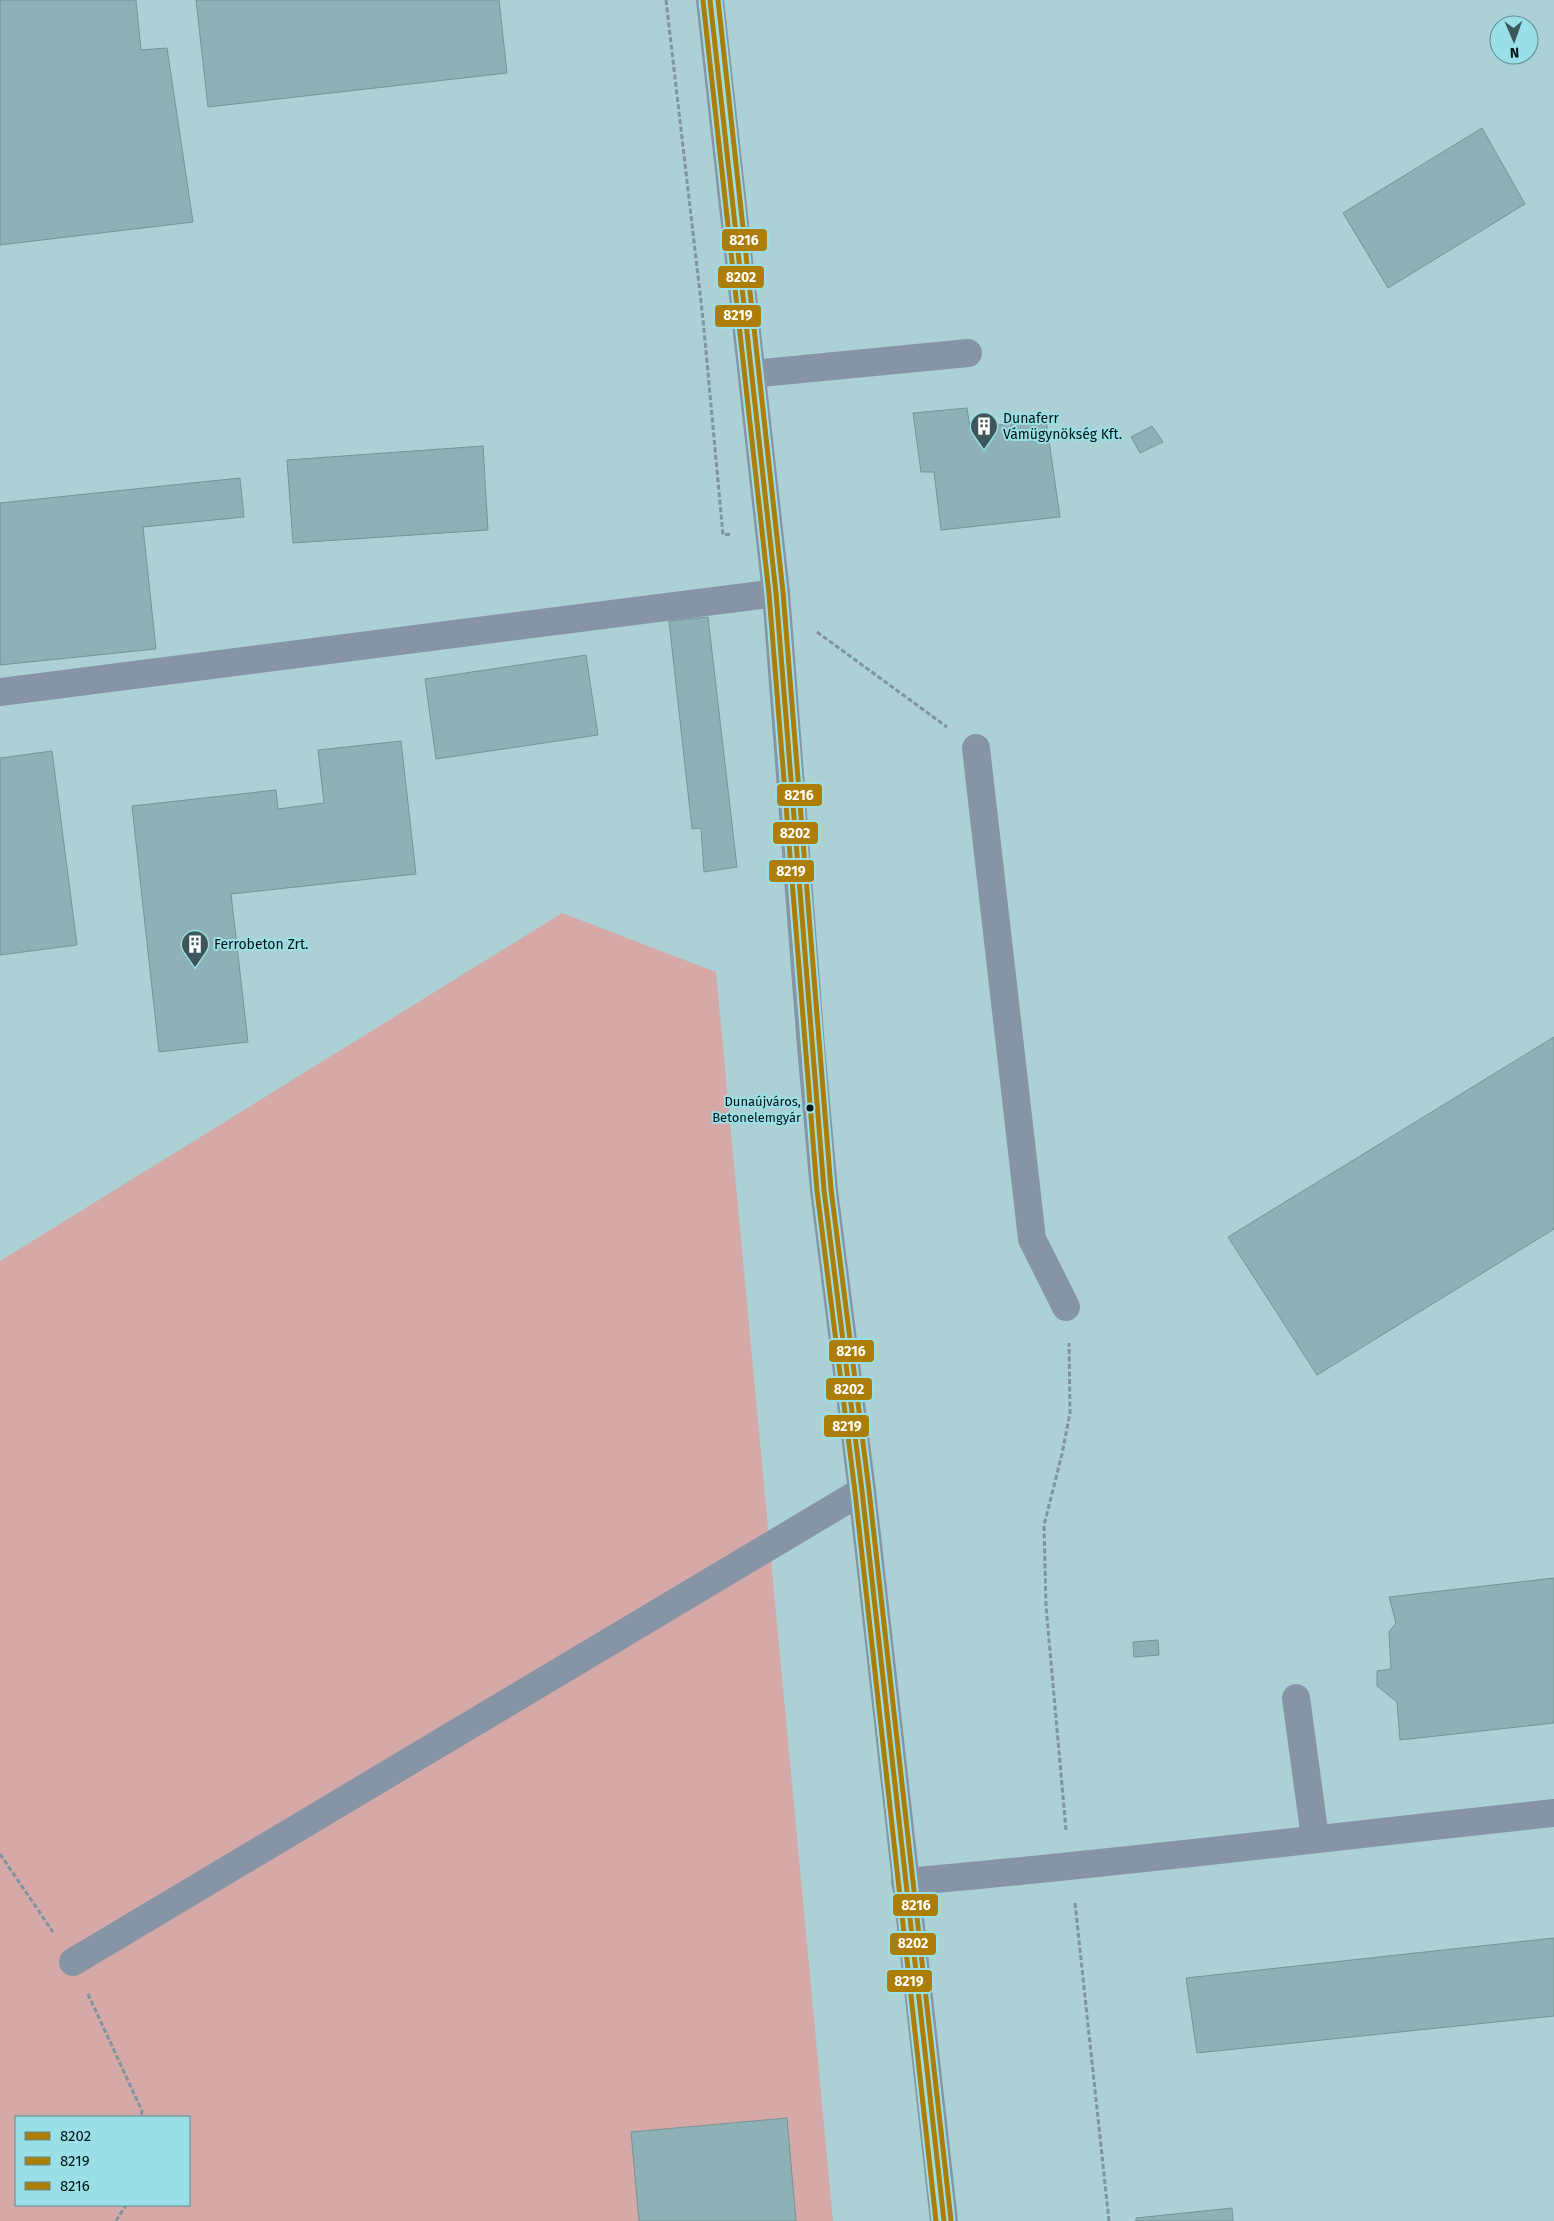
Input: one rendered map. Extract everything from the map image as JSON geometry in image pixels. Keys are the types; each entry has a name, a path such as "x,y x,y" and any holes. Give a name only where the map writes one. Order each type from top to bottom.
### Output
{"street":[{"path":"710,0 776,593 810,1047 826,1200 862,1491 944,2221"},
{"path":"752,374 968,353"},
{"path":"0,692 776,593"},
{"path":"976,748 1032,1239 1066,1307"},
{"path":"73,1962 862,1491"},
{"path":"1296,1698 1315,1838"},
{"path":"905,1882 1071,1868 1315,1838 1554,1813"}],"path":[{"path":"666,0 703,319 723,535"},
{"path":"815,631 976,748"},
{"path":"1066,1307 1071,1375 1070,1413 1044,1525 1047,1616 1061,1786 1109,2221"},
{"path":"116,2221 125,2206"}],"shaded area":[{"path":"562,913 716,972 833,2221 0,2221 0,1261"}],"building":[{"path":"0,0 136,0 141,50 167,48 193,222 0,245"},
{"path":"196,0 499,0 507,73 208,107"},
{"path":"1482,128 1525,204 1388,288 1343,213"},
{"name":"Dunaferr Vámügynökség Kft.","path":"967,408 970,428 1046,420 1060,517 941,530 934,472 921,472 913,413"},
{"path":"1152,426 1163,442 1140,453 1131,437"},
{"path":"483,446 488,530 293,543 287,460"},
{"path":"240,478 244,517 143,527 156,649 0,665 0,503"},
{"path":"708,617 737,867 704,872 701,828 692,829 669,621"},
{"path":"586,655 598,735 436,759 425,679"},
{"name":"Ferrobeton Zrt.","path":"401,741 416,874 231,894 248,1042 159,1052 132,806 276,790 278,809 324,803 318,750"},
{"path":"52,751 77,945 0,955 0,758"},
{"path":"1554,1037 1554,1229 1317,1375 1228,1237"},
{"path":"1554,1578 1554,1723 1400,1740 1397,1702 1377,1686 1377,1671 1391,1669 1389,1632 1396,1623 1389,1597"},
{"path":"1158,1640 1159,1655 1134,1657 1133,1642"},
{"path":"1554,1938 1554,2016 1197,2053 1186,1978"},
{"path":"787,2118 796,2221 639,2221 631,2132"},
{"path":"1232,2208 1233,2221 1136,2221 1136,2218"}],"transit line":[{"name":"8202","path":"710,0 776,593 824,1190 862,1491 944,2221"},
{"name":"8216","path":"718,0 783,592 831,1189 869,1490 951,2220"},
{"name":"8219","path":"703,1 769,594 817,1191 855,1492 936,2221"}],"place":[{"name":"Dunaferr Vámügynökség Kft.","path":"984,450"},
{"name":"Ferrobeton Zrt.","path":"195,968"},
{"name":"Dunaújváros, Betonelemgyár","path":"810,1108"}]}
